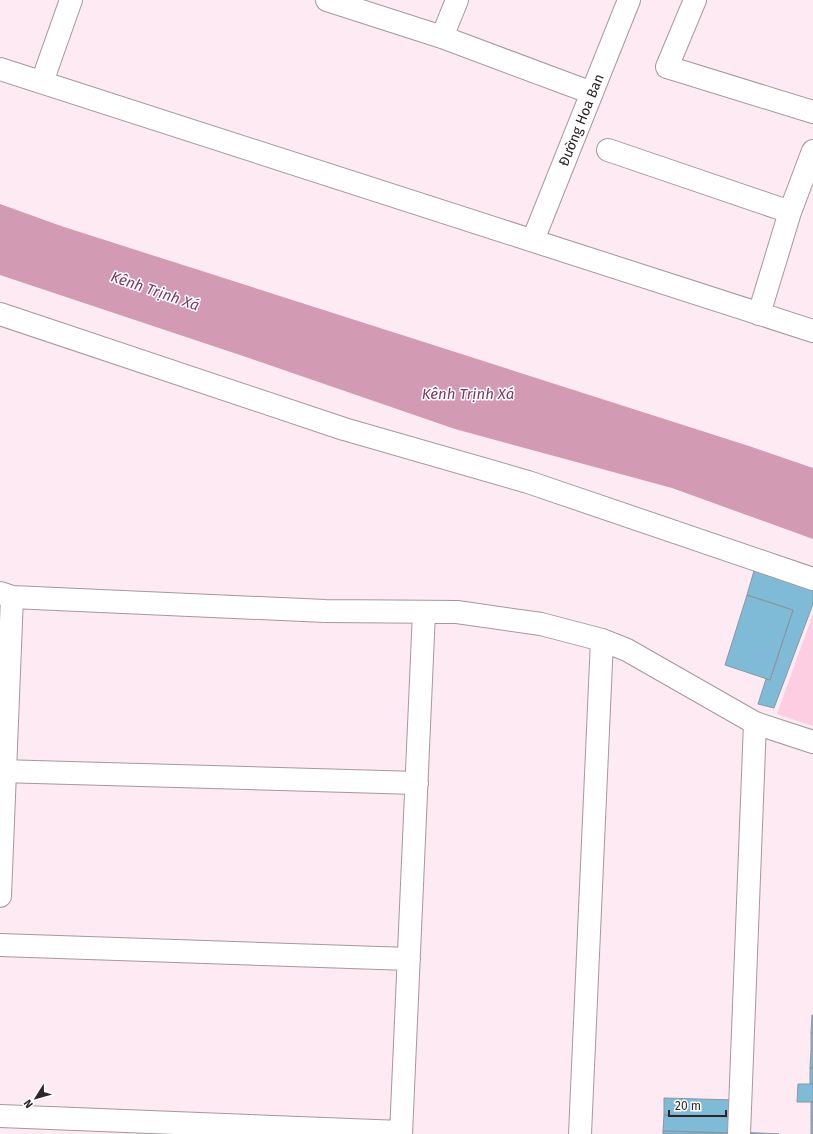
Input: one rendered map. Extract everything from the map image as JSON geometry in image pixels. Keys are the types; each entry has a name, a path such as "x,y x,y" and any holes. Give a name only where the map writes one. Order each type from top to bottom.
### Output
{"street":[{"path":"42,82 71,0"},
{"path":"327,0 442,37 592,93"},
{"path":"442,37 457,0"},
{"name":"Đường Hoa Ban","path":"533,240 629,0"},
{"path":"695,0 667,67 813,112"},
{"path":"0,69 813,331"},
{"path":"608,150 790,212"},
{"path":"759,314 790,212 813,151"},
{"path":"0,314 344,429 536,485 813,579"},
{"path":"0,896 6,595 325,611 457,612 540,624 602,640 627,650 755,723 813,742"},
{"path":"0,1116 401,1133 424,612"},
{"path":"580,1134 602,640"},
{"path":"739,1134 755,723"},
{"path":"3,771 417,783"},
{"path":"0,945 409,960"}],"shaded area":[{"path":"813,614 813,726 777,714"}],"water":[{"name":"Kênh Trịnh Xá","path":"0,204 61,226 752,447 813,468 813,539 672,488 455,429 0,275"}],"building":[{"path":"756,564 813,582 813,604 774,708 758,704 766,679 770,680 793,610 747,595"},
{"path":"747,595 793,610 770,680 725,665"},
{"path":"812,1015 813,1033 811,1033"},
{"path":"811,1033 813,1033 813,1051 811,1051"},
{"path":"811,1051 813,1051 813,1068 810,1068"},
{"path":"810,1068 813,1068 813,1084 810,1084"},
{"path":"798,1084 813,1084 813,1102 797,1102"},
{"path":"664,1098 734,1100 734,1117 664,1115"},
{"path":"811,1102 813,1102 813,1120 811,1120"},
{"path":"664,1115 734,1117 734,1133 663,1131"},
{"path":"811,1120 813,1120 813,1134 811,1134"},
{"path":"663,1131 734,1133 734,1134 663,1134"},
{"path":"739,1132 779,1134 739,1134"}]}
